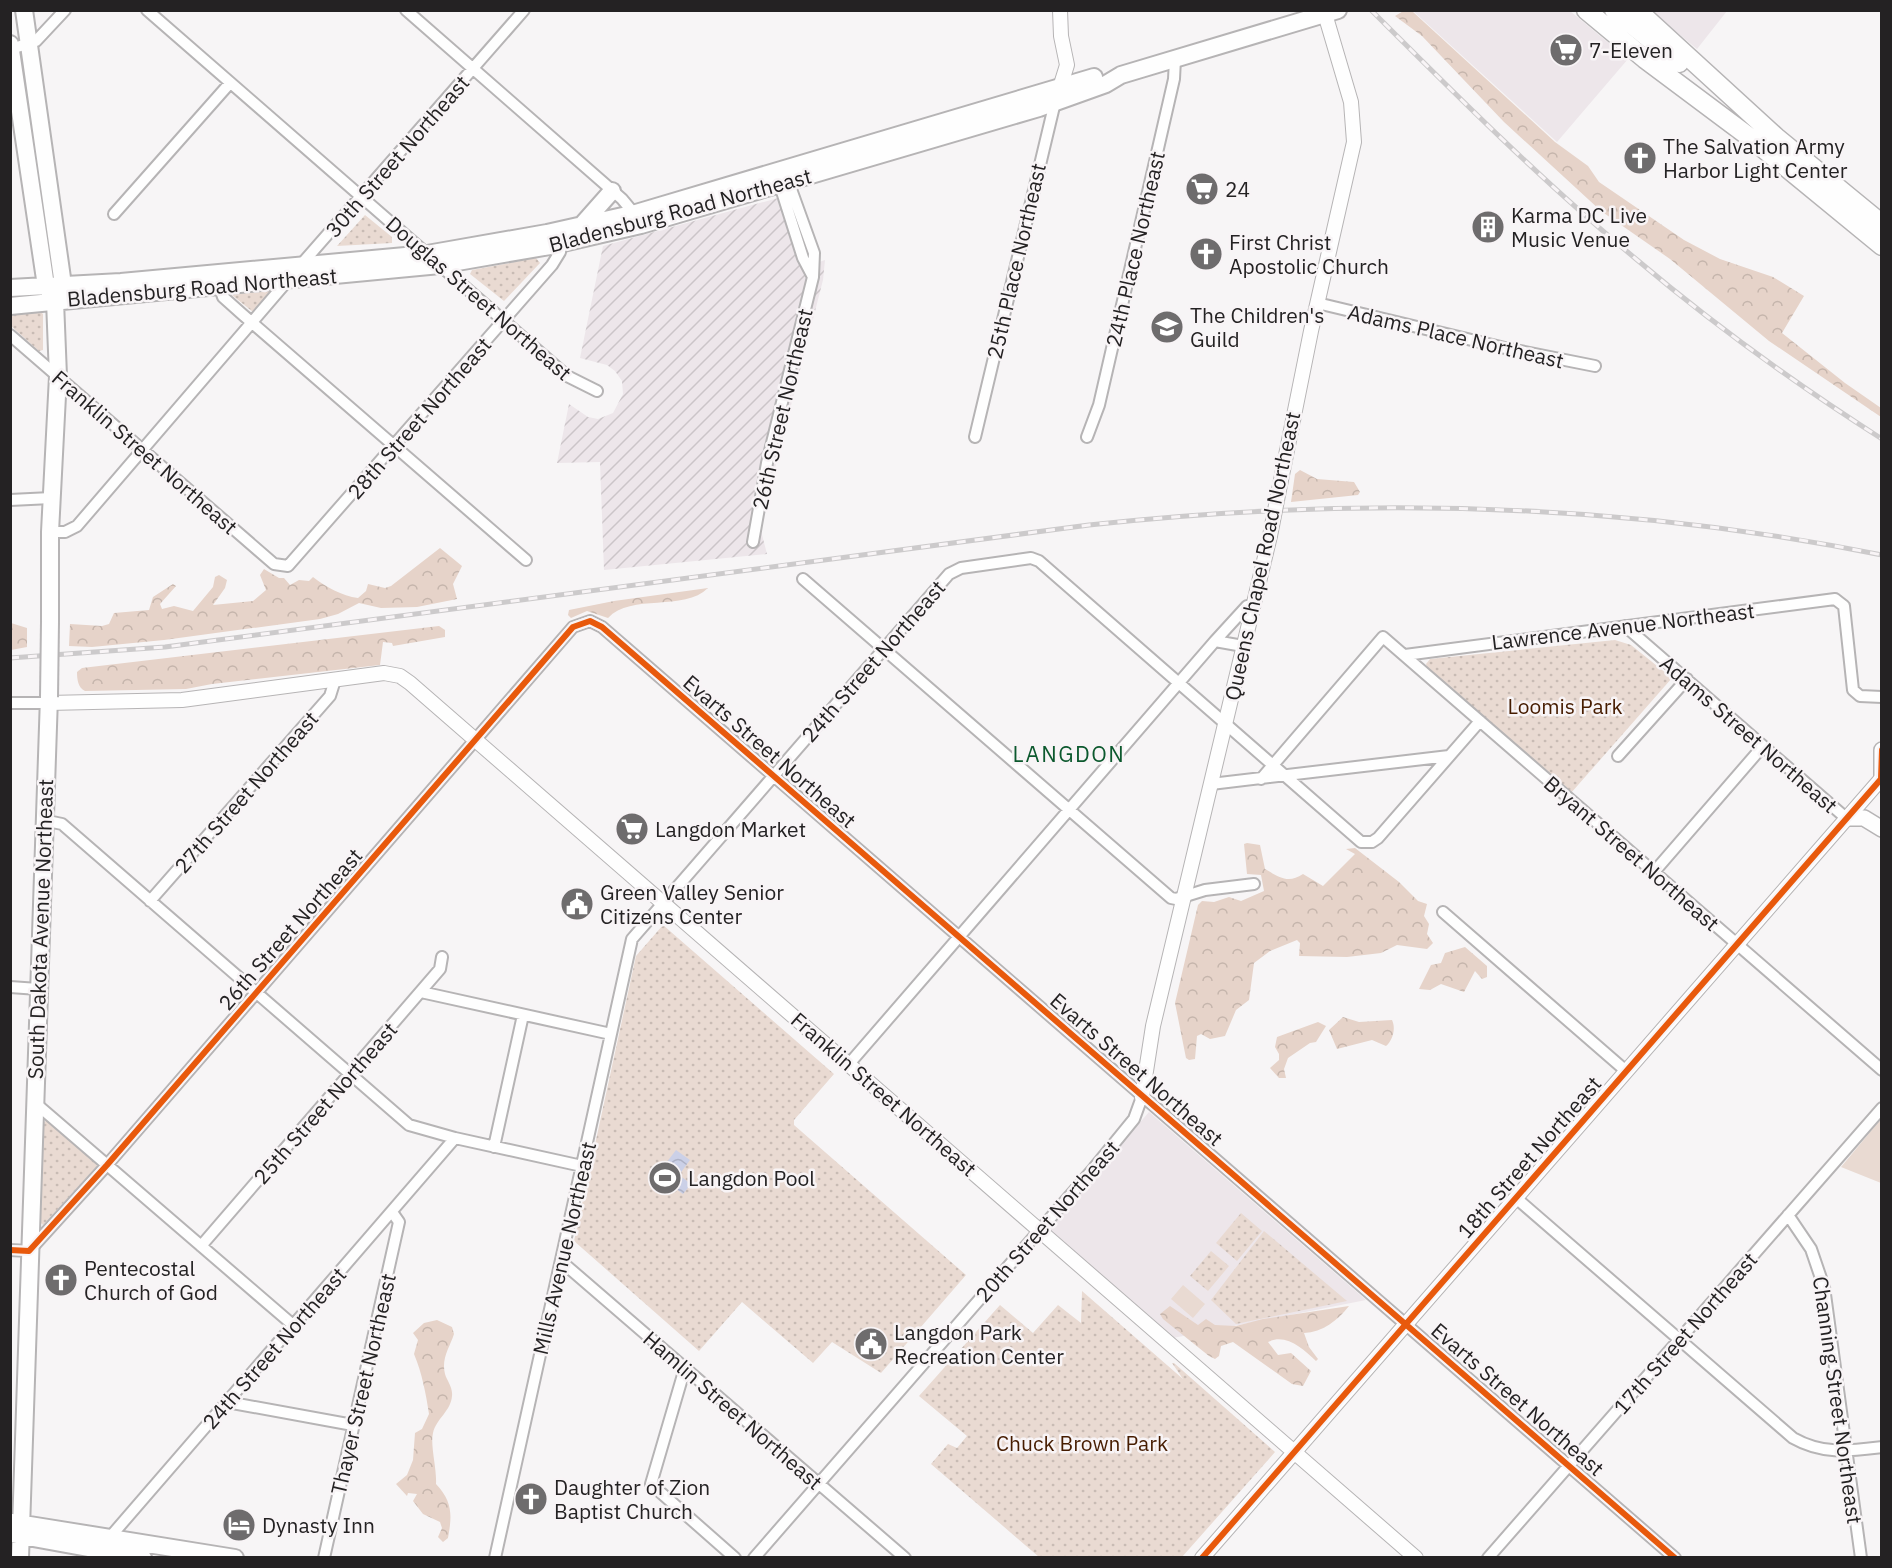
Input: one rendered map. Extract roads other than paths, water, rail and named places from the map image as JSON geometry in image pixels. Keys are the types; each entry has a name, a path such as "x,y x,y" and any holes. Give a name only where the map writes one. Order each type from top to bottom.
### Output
{"highway":[{"path":"1586,10 1644,59 1817,182 1881,224"},
{"path":"1614,10 1680,64 1726,92"},
{"path":"1636,10 1726,92 1881,246"},
{"path":"1720,114 1726,92"}],"main road":[{"path":"24,10 54,215 56,301"},
{"name":"Bladensburg Road Northeast","path":"10,306 440,265 638,219 1058,94 1101,75 1121,75 1332,12"},
{"path":"11,46 36,217 55,286"},
{"path":"581,226 612,191"},
{"path":"36,217 54,215"},
{"name":"Bladensburg Road Northeast","path":"10,288 427,254 562,237 581,226 638,219"},
{"name":"South Dakota Avenue Northeast","path":"20,1557 16,1529 29,1251 49,700 50,532 58,376 56,301"},
{"path":"1881,750 1881,780"},
{"path":"1846,818 1864,818 1881,829"},
{"path":"16,1529 97,1552 143,1557"},
{"path":"97,1552 235,1557"}],"street":[{"path":"11,46 29,45 42,37 65,10"},
{"name":"Douglas Street Northeast","path":"147,10 567,376 597,392"},
{"path":"406,10 612,191 638,219"},
{"name":"30th Street Northeast","path":"50,532 65,532 77,526 524,10"},
{"path":"1058,94 1067,65 1061,36 1060,10"},
{"name":"Queens Chapel Road Northeast","path":"1142,1097 1153,1026 1270,536 1317,303 1352,152 1355,127 1332,12"},
{"name":"24th Place Northeast","path":"1087,437 1099,405 1174,79 1175,59"},
{"path":"114,214 230,83"},
{"name":"25th Place Northeast","path":"975,437 1058,94"},
{"name":"26th Street Northeast","path":"753,542 767,463 813,277 803,258 782,176"},
{"name":"28th Street Northeast","path":"281,567 294,562 555,261 562,237"},
{"path":"219,285 223,297 526,560"},
{"name":"Adams Place Northeast","path":"1317,303 1505,348 1595,366"},
{"name":"Franklin Street Northeast","path":"10,335 274,564 281,567"},
{"path":"10,500 51,498"},
{"name":"24th Street Northeast","path":"633,939 953,571 1019,559 1031,558 1039,561 1179,685"},
{"path":"803,579 1171,898 1184,898 1205,891 1254,884"},
{"name":"Lawrence Avenue Northeast","path":"1405,655 1832,599 1841,602 1844,610 1853,690 1860,696 1881,697"},
{"path":"849,1064 1247,606"},
{"name":"Evarts Street Northeast","path":"573,627 590,621 602,627 1675,1557"},
{"name":"Adams Street Northeast","path":"1624,626 1846,818"},
{"name":"26th Street Northeast","path":"29,1251 107,1165 573,627"},
{"name":"Bryant Street Northeast","path":"1273,766 1383,637 1881,1070"},
{"path":"1215,641 1243,646"},
{"name":"Franklin Street Northeast","path":"49,700 182,700 384,673 400,676 1416,1557"},
{"path":"1618,756 1687,679"},
{"name":"27th Street Northeast","path":"150,901 330,696 335,680"},
{"path":"1179,685 1361,842 1367,843 1378,838 1480,721"},
{"path":"10,703 49,700"},
{"path":"1654,872 1763,746"},
{"path":"1211,784 1287,777 1449,756"},
{"path":"1261,779 1273,766"},
{"name":"18th Street Northeast","path":"1202,1557 1881,780"},
{"path":"43,820 62,824 409,1125 455,1138 582,1166"},
{"path":"1443,912 1626,1071"},
{"name":"Mills Avenue Northeast","path":"495,1557 633,939"},
{"name":"25th Street Northeast","path":"201,1246 421,992 440,969 442,957"},
{"path":"10,987 38,989"},
{"path":"421,992 611,1034"},
{"path":"494,1147 523,1014"},
{"name":"20th Street Northeast","path":"754,1557 1134,1119 1142,1097"},
{"path":"34,1102 293,1325"},
{"name":"17th Street Northeast","path":"1488,1557 1881,1108"},
{"name":"24th Street Northeast","path":"97,1552 455,1138"},
{"path":"1516,1198 1793,1438 1821,1449 1846,1452 1881,1447"},
{"name":"Thayer Street Northeast","path":"324,1557 399,1222 392,1212"},
{"name":"Channing Street Northeast","path":"1788,1215 1811,1249 1824,1287 1861,1557"},
{"path":"10,1250 29,1251"},
{"name":"Hamlin Street Northeast","path":"562,1262 905,1557"},
{"path":"685,1368 651,1484 735,1557"},
{"path":"227,1402 353,1425"}],"water":[{"path":"676,1150 690,1160 679,1175 691,1184 683,1194 657,1175"}],"railway":[{"path":"1371,10 1468,106 1601,230 1695,307 1756,353 1882,439"},
{"path":"10,658 165,647 1089,525 1288,510 1487,509 1586,515 1685,524 1784,537 1882,555"}],"place":[{"name":"7-Eleven","path":"1566,50"},
{"name":"The Salvation Army Harbor Light Center","path":"1640,158"},
{"name":"24","path":"1202,189"},
{"name":"Karma DC Live Music Venue","path":"1488,227"},
{"name":"First Christ Apostolic Church","path":"1206,254"},
{"name":"The Children's Guild","path":"1167,327"},
{"name":"Langdon Market","path":"632,829"},
{"name":"Green Valley Senior Citizens Center","path":"577,904"},
{"name":"Langdon Pool","path":"665,1178"},
{"name":"Pentecostal Church of God","path":"61,1280"},
{"name":"Langdon Park Recreation Center","path":"871,1344"},
{"name":"Daughter of Zion Baptist Church","path":"531,1499"},
{"name":"Dynasty Inn","path":"239,1525"}],"district":[{"name":"LANGDON","path":"1069,753"}],"park label":[{"name":"Loomis Park","path":"1565,706"},
{"name":"Chuck Brown Park","path":"1082,1443"}]}
